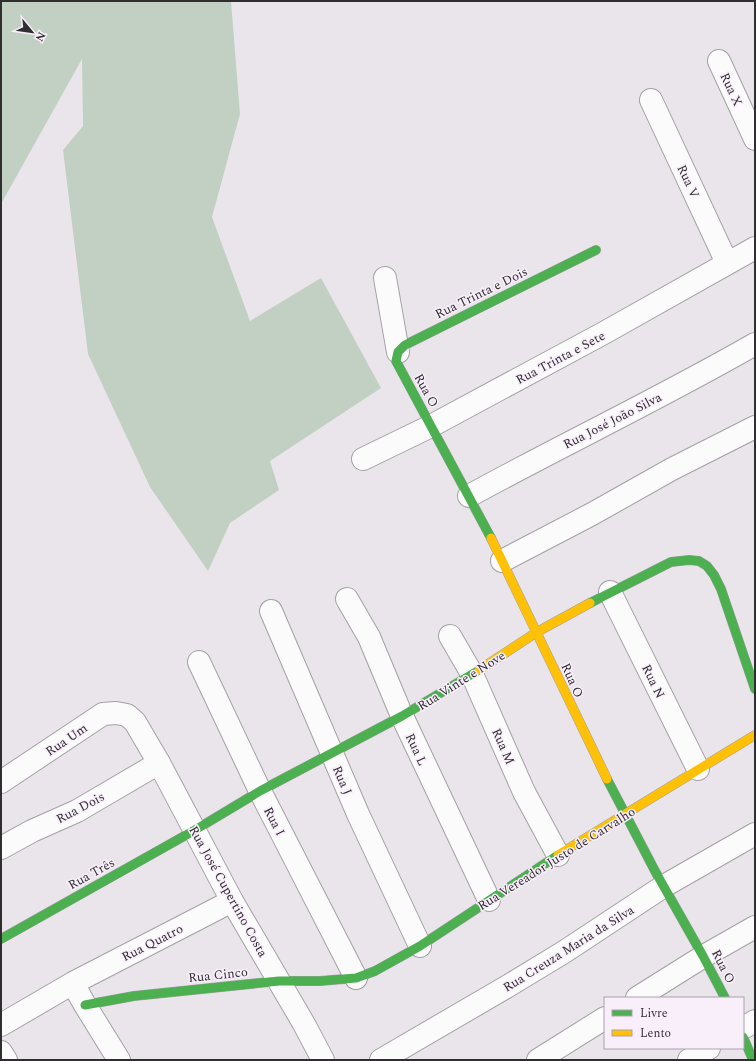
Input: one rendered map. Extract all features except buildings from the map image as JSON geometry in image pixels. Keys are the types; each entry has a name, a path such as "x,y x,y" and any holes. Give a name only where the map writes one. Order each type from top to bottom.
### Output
{"street":[{"name":"Rua X","path":"719,61 755,139"},
{"name":"Rua V","path":"651,100 727,263"},
{"name":"Rua Trinta e Sete","path":"363,459 431,426 640,314 755,248"},
{"name":"Rua Trinta e Dois","path":"400,362 405,345 596,250"},
{"path":"385,278 400,362"},
{"name":"Rua José João Silva","path":"469,496 547,454 692,380 755,344"},
{"name":"Rua O","path":"400,362 431,426 502,561 537,632 569,703 664,886 704,956 724,997"},
{"path":"502,561 592,514 672,469 755,427"},
{"name":"Rua Vinte e Nove","path":"195,830 260,791 402,716 472,674 537,632 610,592 671,562 689,560 699,561 707,566 714,575 749,647 755,689"},
{"name":"Rua N","path":"610,592 698,769"},
{"name":"Rua L","path":"347,599 369,637 402,716 489,900"},
{"name":"Rua J","path":"271,611 376,854 420,946"},
{"name":"Rua M","path":"450,636 472,674 524,792 558,855"},
{"name":"Rua I","path":"199,662 260,791 356,978"},
{"name":"Rua Um","path":"1,782 103,714 116,713 127,715 134,722"},
{"name":"Rua José Cupertino Costa","path":"134,722 159,763 232,901 304,1024 323,1060"},
{"name":"Rua Vereador Justo de Carvalho","path":"356,978 375,971 420,946 558,855 755,735"},
{"name":"Rua Dois","path":"1,848 32,831 77,811 159,763"},
{"name":"Rua Três","path":"1,939 195,830"},
{"name":"Rua Creuza Maria da Silva","path":"381,1060 564,952 664,886 755,834"},
{"name":"Rua Quatro","path":"1,1025 72,983 232,901"},
{"path":"639,997 704,956 755,927"},
{"name":"Rua Cinco","path":"84,1005 134,996 279,981 320,981 356,978"},
{"path":"72,983 84,1005 119,1060"},
{"path":"538,1060 604,1019"},
{"path":"744,1027 755,1021"},
{"path":"744,1039 753,1060"},
{"path":"689,1060 707,1049"},
{"path":"1,1052 6,1060"}],"green space":[{"path":"1,1 231,1 240,114 212,217 250,321 321,278 381,388 270,461 279,490 230,523 208,571 150,487 88,354 63,150 83,126 82,59 1,204"}],"traffic: fast":[{"path":"491,538 396,361 398,352 405,345 596,250"},
{"path":"590,603 671,562 689,560 699,561 707,566 714,575 721,589 755,689"},
{"path":"1,939 195,830 260,791 402,716 479,670"},
{"path":"607,779 655,871 724,997"},
{"path":"85,1005 134,996 279,981 320,981 356,978 375,971 420,946 558,855"},
{"path":"744,1039 753,1060"}],"traffic: slow":[{"path":"491,538 607,779"},
{"path":"479,670 537,632 590,603"},
{"path":"558,855 755,735"}]}
